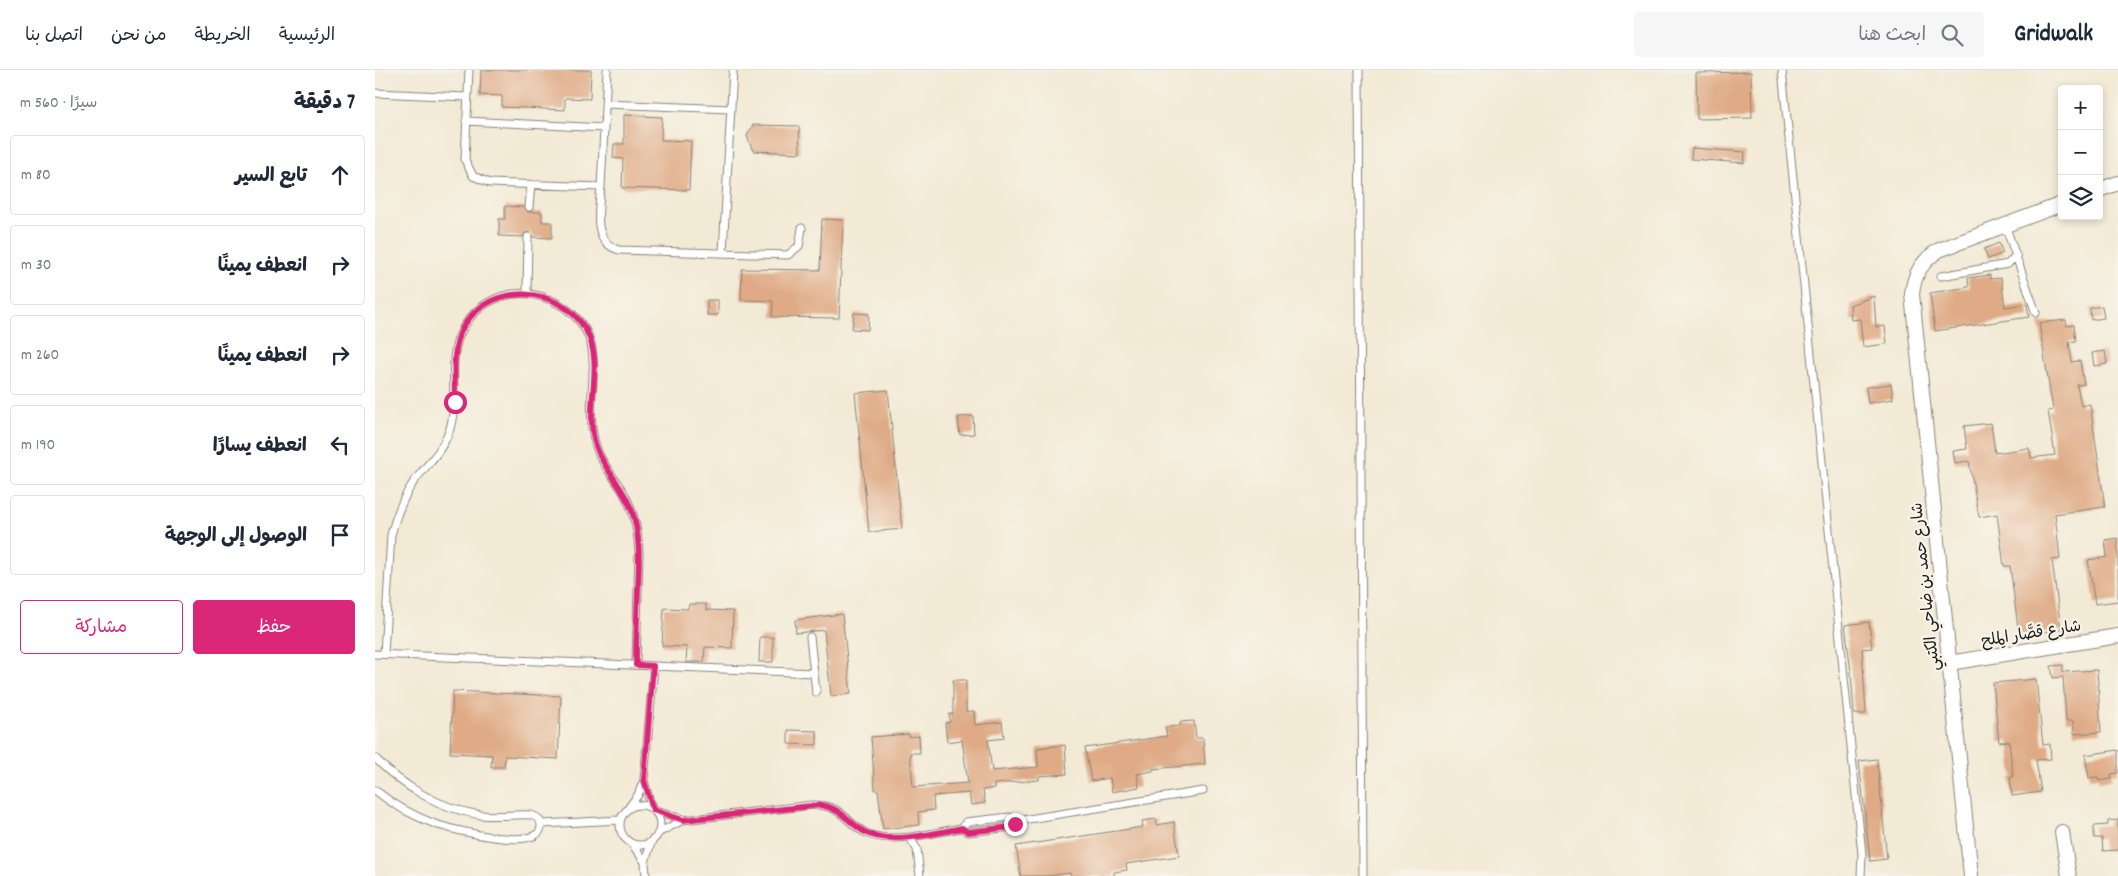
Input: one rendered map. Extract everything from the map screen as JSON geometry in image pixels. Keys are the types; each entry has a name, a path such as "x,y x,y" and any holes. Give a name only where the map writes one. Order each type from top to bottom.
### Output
{"street":[{"path":"2103,189 2118,183"},
{"name":"شارع حمد بن ضاحي الكتبي","path":"1971,876 1912,294 1908,281 1911,267 1919,256 2058,206"},
{"name":"شارع قصَّار المِلح","path":"1949,663 2118,636"},
{"path":"2062,832 2069,876"}],"lane":[{"path":"469,70 465,160 473,176 490,183 601,187"},
{"path":"607,70 600,233 605,243 613,249 788,254 799,246 802,228"},
{"path":"723,253 733,70"},
{"path":"1359,70 1363,876"},
{"path":"1782,70 1862,854 1861,876"},
{"path":"375,93 467,97"},
{"path":"605,104 731,109"},
{"path":"466,121 604,128"},
{"path":"529,207 531,184"},
{"path":"2005,226 2036,313"},
{"path":"527,293 528,237"},
{"path":"1941,276 2008,264 2016,255"},
{"path":"383,654 391,534 397,513 406,494 421,472 437,455 450,430 455,407 455,356 459,336 469,319 484,304 503,296 527,293 553,300 566,308 577,318 591,343 595,357 591,421 594,441 603,465 626,498 638,537 636,665"},
{"path":"810,637 816,692"},
{"path":"375,654 814,674"},
{"path":"645,862 621,831 620,820 638,794 644,780 653,666"},
{"path":"375,758 409,786 450,807 489,816 532,815 538,818 541,824 539,834 532,838 492,837 454,830 420,818 391,802 375,790"},
{"path":"644,780 653,810 660,821 658,833"},
{"path":"646,876 645,862 652,840 658,833 683,820 821,805 837,810 857,827 872,835 909,837 962,828 968,832 1011,827 1016,822 1203,791"},
{"path":"629,807 641,804 683,820"},
{"path":"541,824 620,820"},
{"path":"909,837 917,850 920,876"},
{"path":"632,843 642,844 652,840"}],"building":[{"path":"481,70 591,70 590,99 565,98 565,110 502,107 502,96 480,95"},
{"path":"1751,72 1752,118 1697,119 1696,73"},
{"path":"624,115 662,117 661,140 691,141 689,190 622,188 623,159 613,158 614,144 624,144"},
{"path":"753,125 799,126 800,153 753,151 747,136"},
{"path":"1692,148 1745,152 1744,163 1691,159"},
{"path":"505,206 524,207 528,212 542,212 542,222 552,222 552,238 533,237 529,232 525,233 523,237 499,236 499,219 505,219"},
{"path":"822,219 843,220 839,318 772,317 773,301 741,300 742,269 820,270"},
{"path":"1999,243 2003,253 1988,259 1984,249"},
{"path":"1990,275 1990,279 2001,278 2005,307 2027,304 2029,317 1935,331 1930,293 1969,287 1968,278"},
{"path":"1874,296 1876,327 1885,326 1887,344 1863,347 1860,319 1851,320 1850,305"},
{"path":"707,300 718,300 718,315 707,315"},
{"path":"2102,306 2104,318 2091,320 2090,308"},
{"path":"854,313 869,314 868,330 852,329"},
{"path":"2066,320 2067,326 2074,325 2076,341 2069,342 2072,362 2080,361 2084,384 2077,385 2081,406 2090,404 2105,507 2055,514 2060,559 2052,560 2061,630 2019,635 2010,566 2004,566 1997,514 1979,517 1969,461 1955,463 1953,451 1967,449 1964,426 1991,423 1995,453 2029,448 2031,458 2055,455 2048,411 2053,410 2039,323"},
{"path":"2105,351 2107,364 2094,366 2092,353"},
{"path":"1891,384 1893,399 1868,403 1866,387"},
{"path":"888,390 902,529 869,532 855,393"},
{"path":"973,416 974,434 960,435 958,417"},
{"path":"2118,538 2118,601 2095,604 2088,560 2107,557 2105,540"},
{"path":"689,604 706,604 706,610 733,611 732,648 705,647 704,662 686,662 687,647 662,646 664,608 688,609"},
{"path":"842,614 851,694 831,696 824,630 796,633 795,620"},
{"path":"1869,622 1872,648 1862,649 1866,714 1854,714 1845,625"},
{"path":"760,637 773,637 773,662 759,662"},
{"path":"2063,665 2063,672 2097,670 2101,732 2074,734 2073,721 2066,721 2063,677 2053,678 2051,666"},
{"path":"2036,679 2043,745 2050,744 2051,759 2036,760 2041,792 2012,796 2010,778 2013,777 2009,741 1999,742 1993,683"},
{"path":"953,680 966,680 966,712 974,711 975,725 1002,722 1004,738 988,740 992,771 1038,767 1037,748 1065,745 1067,774 1039,776 1039,780 994,784 994,788 983,790 985,803 971,805 969,793 933,796 934,810 918,812 919,825 883,829 878,790 875,790 871,737 909,734 909,737 919,736 920,753 910,753 913,787 968,783 962,740 947,742 945,723 950,722 949,714 953,714"},
{"path":"453,691 561,696 558,759 505,756 504,767 491,767 492,755 450,753"},
{"path":"1194,721 1196,738 1203,738 1205,764 1153,769 1153,771 1137,774 1139,787 1112,792 1110,778 1091,781 1085,748 1167,736 1165,727 1180,726 1180,722"},
{"path":"788,730 817,731 817,745 788,744"},
{"path":"2118,750 2118,773 2111,774 2112,779 2099,781 2098,777 2089,778 2085,755"},
{"path":"1877,759 1887,859 1870,861 1859,761"},
{"path":"1156,819 1157,825 1174,822 1179,856 1126,864 1127,870 1114,872 1114,876 1071,876 1070,873 1048,876 1021,876 1016,846 1143,827 1142,821"},
{"path":"2118,820 2118,850 2103,851 2102,838 2094,838 2094,826 2108,825 2108,821"}],"route":[{"path":"455,402 456,346 463,327 484,304 503,296 514,294 527,293 539,296 553,300 566,308 577,318 585,330 595,357 591,421 596,447 606,470 620,487 626,498 635,522 638,537 636,665 653,666 644,780 653,810 683,820 813,804 829,806 844,814 865,832 879,837 909,837 962,828 964,832 968,832 1011,827 1015,824"}]}
